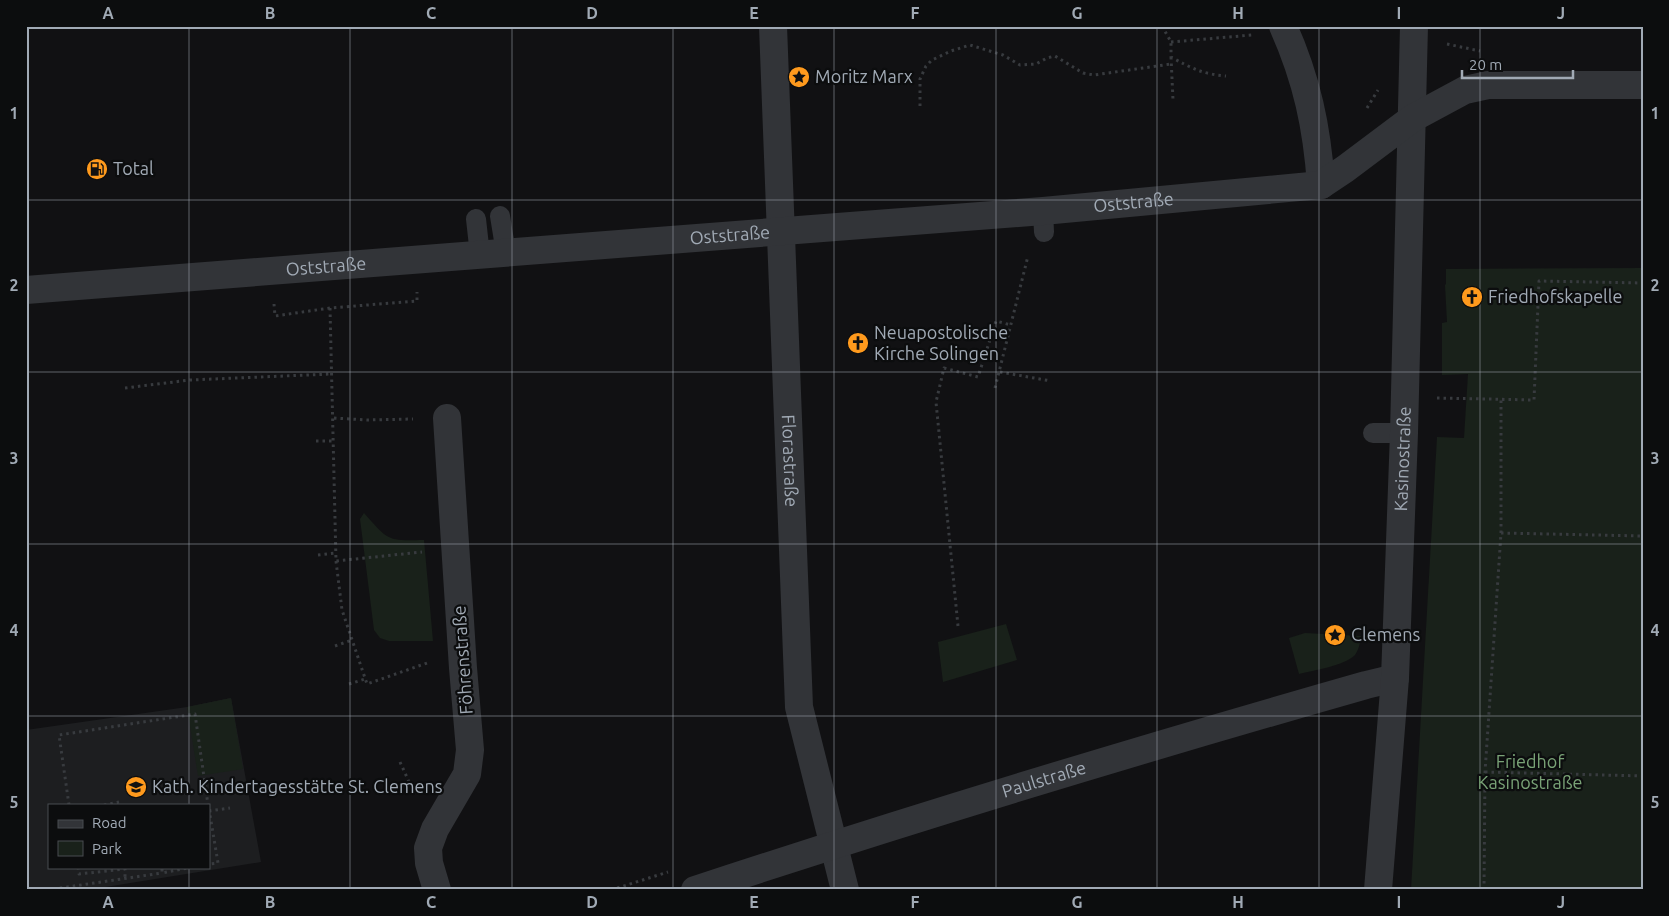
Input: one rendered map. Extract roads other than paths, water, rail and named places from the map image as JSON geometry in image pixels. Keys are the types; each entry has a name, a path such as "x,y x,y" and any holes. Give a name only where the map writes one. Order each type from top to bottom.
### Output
{"street":[{"name":"Florastraße","path":"773,26 799,708 845,890"},
{"name":"Kasinostraße","path":"1378,890 1396,678 1413,118 1414,26"},
{"path":"1284,29 1295,53 1309,100 1319,158 1321,185"},
{"name":"Oststraße","path":"26,290 780,233 1044,222 1321,185 1345,170 1413,118 1465,90 1488,85 1643,85"},
{"name":"Föhrenstraße","path":"437,890 429,863 428,848 435,829 467,774 470,750 447,418"},
{"name":"Paulstraße","path":"695,890 832,844 1181,737 1396,678"}],"lane":[{"path":"493,254 500,216"},
{"path":"476,219 493,254"},
{"path":"1373,433 1404,434"}],"place":[{"name":"Moritz Marx","path":"799,77"},
{"name":"Total","path":"97,169"},
{"name":"Friedhofskapelle","path":"1472,297"},
{"name":"Neuapostolische Kirche Solingen","path":"858,343"},
{"name":"Clemens","path":"1335,635"},
{"name":"Kath. Kindertagesstätte St. Clemens","path":"136,787"}],"park label":[{"name":"Friedhof Kasinostraße","path":"1530,772"}]}
